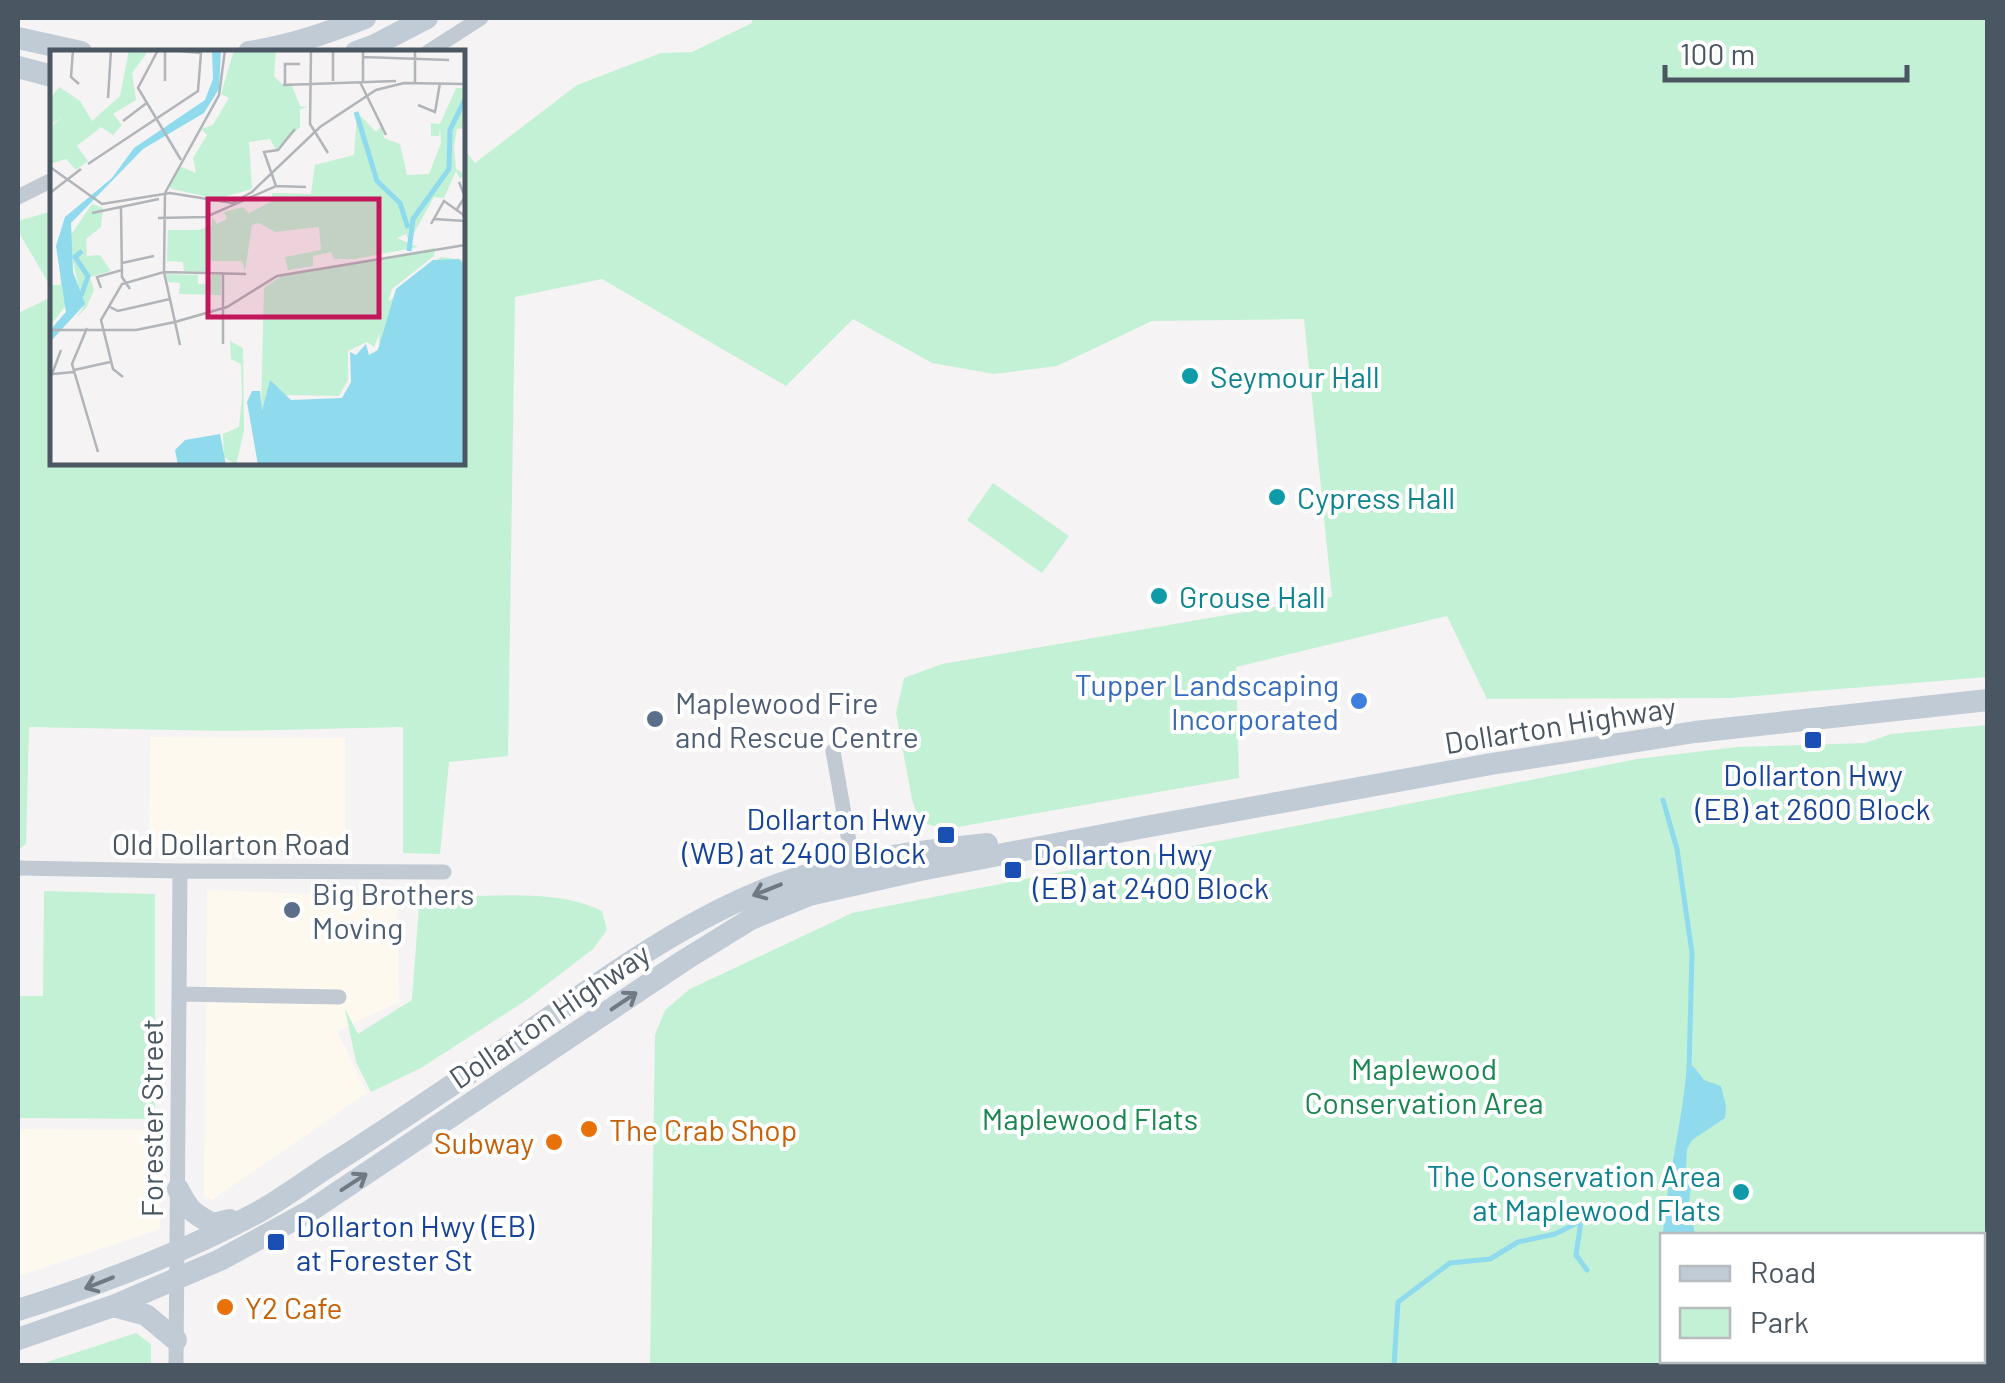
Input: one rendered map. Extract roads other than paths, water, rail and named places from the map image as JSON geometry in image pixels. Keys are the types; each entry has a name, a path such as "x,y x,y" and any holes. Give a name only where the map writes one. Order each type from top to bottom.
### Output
{"street":[{"path":"262,50 317,37 366,18"},
{"path":"360,50 427,18"},
{"path":"431,50 481,18"},
{"path":"18,38 72,50"},
{"path":"18,67 50,75"},
{"path":"18,198 50,181"},
{"name":"Dollarton Highway","path":"18,1338 112,1306 220,1260 310,1212 751,919 917,852 1145,827 1642,739 1988,700"},
{"path":"833,751 855,874"},
{"name":"Old Dollarton Road","path":"18,868 444,872"},
{"name":"Forester Street","path":"176,1366 180,872"},
{"name":"Dollarton Highway","path":"18,1310 92,1286 262,1209 692,926 792,880 855,874"},
{"path":"179,994 340,997"},
{"path":"178,1189 188,1209 213,1224 248,1216"},
{"path":"112,1306 146,1315 176,1340"}],"water":[{"path":"1687,1064 1704,1080 1721,1086 1726,1106 1725,1118 1692,1140 1687,1149 1695,1233 1663,1233"}],"waterway":[{"path":"1663,800 1677,849 1692,953 1689,1069"},
{"path":"1394,1366 1398,1302 1450,1263 1490,1259 1518,1242 1555,1234 1581,1221 1576,1255 1587,1270"}],"place":[{"name":"Seymour Hall","path":"1190,376"},
{"name":"Cypress Hall","path":"1277,497"},
{"name":"Grouse Hall","path":"1159,596"},
{"name":"Tupper Landscaping Incorporated","path":"1359,701"},
{"name":"Maplewood Fire and Rescue Centre","path":"655,719"},
{"name":"Dollarton Hwy (EB) at 2600 Block","path":"1813,740"},
{"name":"Dollarton Hwy (WB) at 2400 Block","path":"946,835"},
{"name":"Dollarton Hwy (EB) at 2400 Block","path":"1013,870"},
{"name":"Big Brothers Moving","path":"292,910"},
{"name":"The Crab Shop","path":"589,1129"},
{"name":"Subway","path":"554,1142"},
{"name":"The Conservation Area at Maplewood Flats","path":"1741,1192"},
{"name":"Dollarton Hwy (EB) at Forester St","path":"276,1242"},
{"name":"Y2 Cafe","path":"225,1307"}],"park label":[{"name":"Maplewood Conservation Area","path":"1424,1085"},
{"name":"Maplewood Flats","path":"1090,1118"}]}
